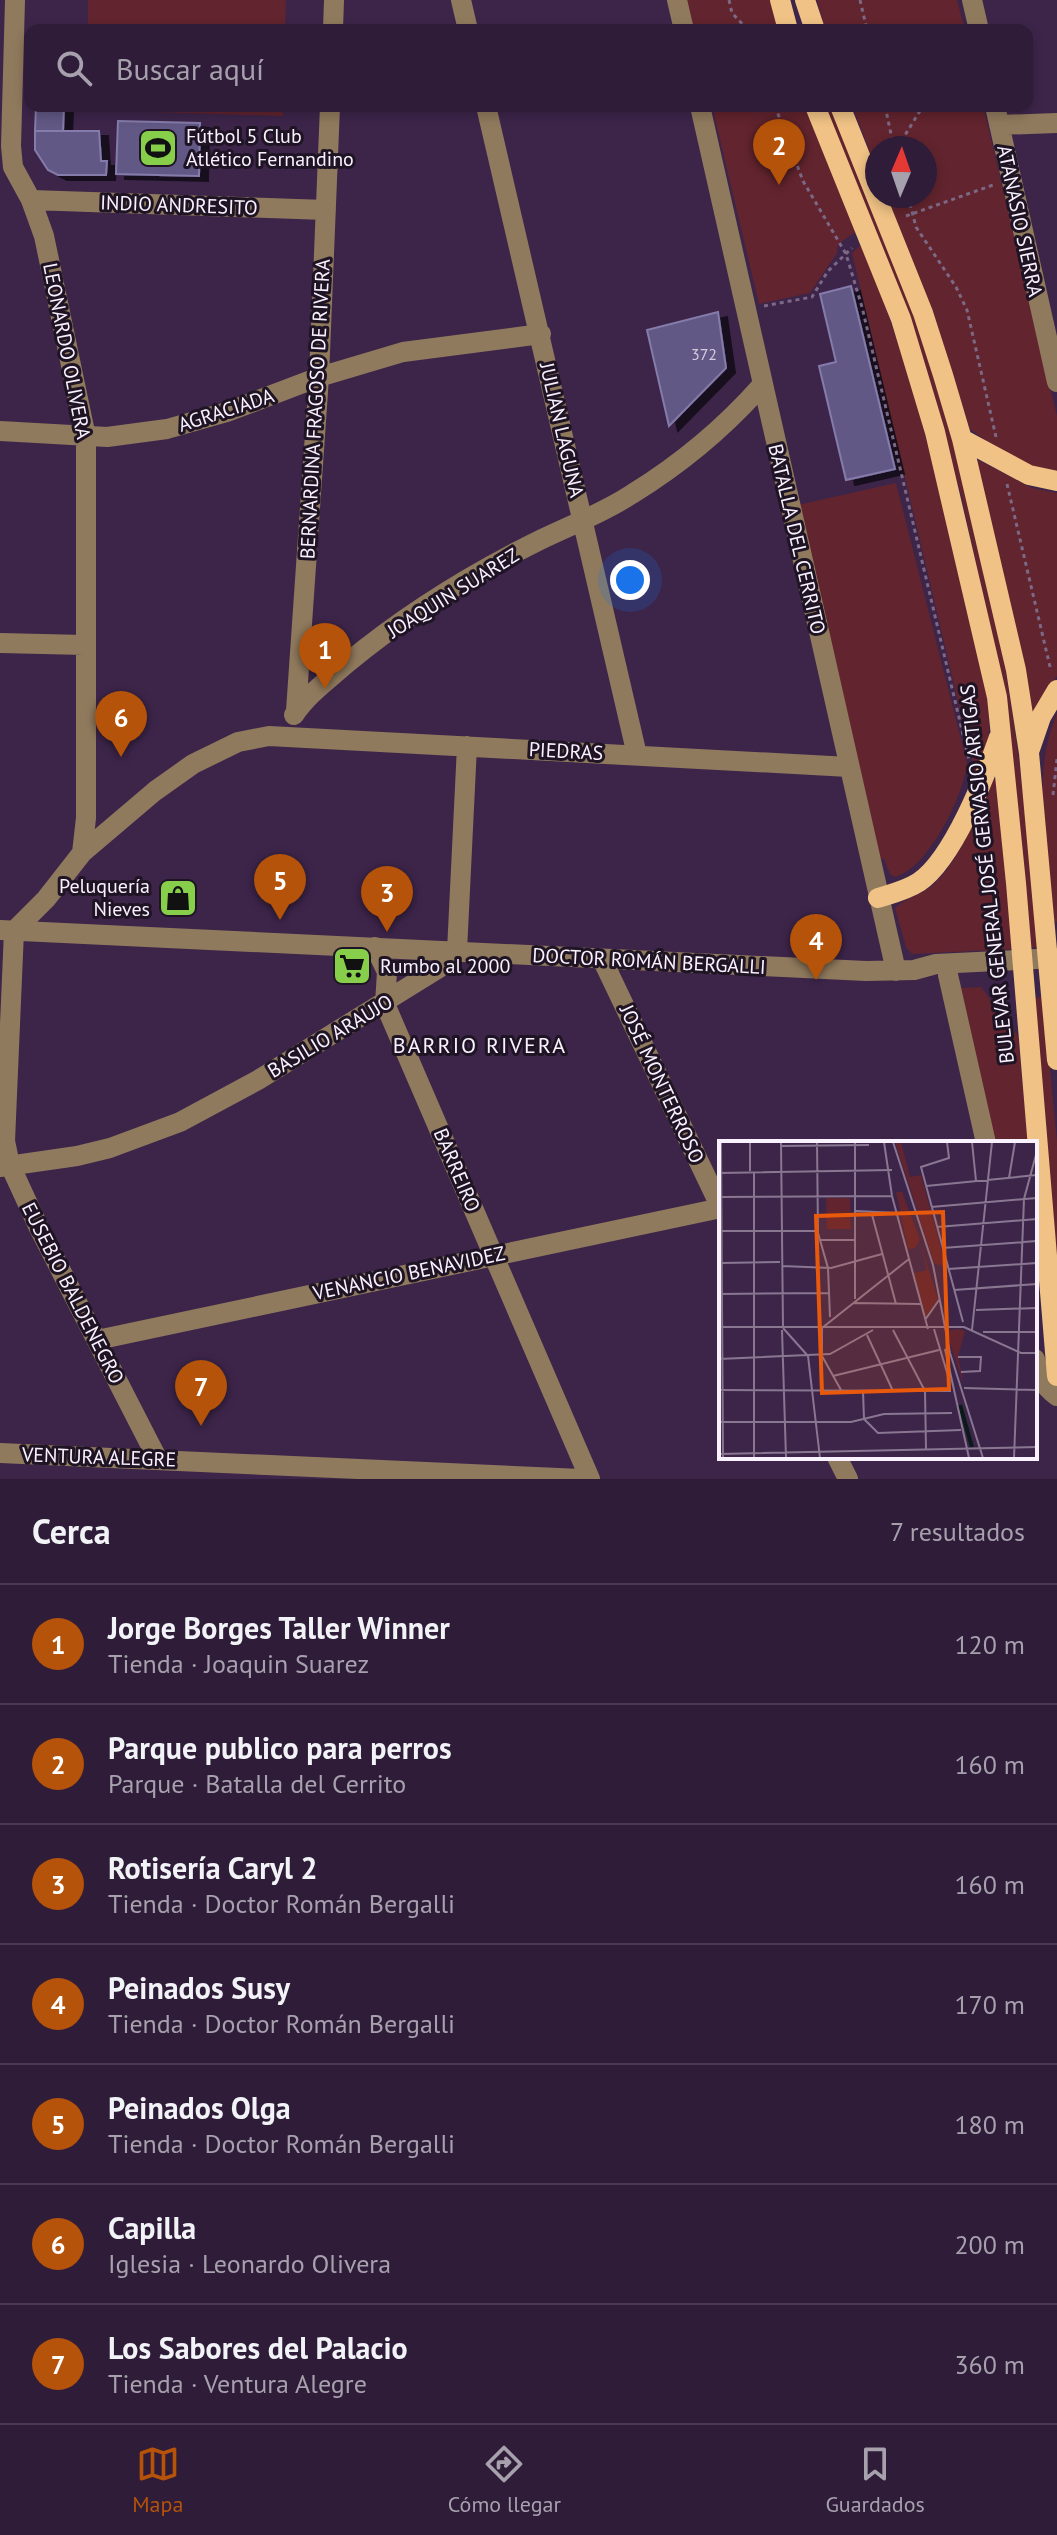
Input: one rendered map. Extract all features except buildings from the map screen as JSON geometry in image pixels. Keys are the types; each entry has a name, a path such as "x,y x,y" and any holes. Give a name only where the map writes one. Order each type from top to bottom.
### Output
{"main road":[{"path":"780,0 786,24"},
{"path":"805,0 813,24"},
{"name":"BULEVAR GENERAL JOSÉ GERVASIO ARTIGAS","path":"817,112 901,319 935,432 991,669 1001,733 1037,1141"},
{"path":"842,112 923,313 962,439 1016,670 1029,753 1057,1060"},
{"path":"962,439 1029,475 1057,481"},
{"path":"1029,753 1041,717 1057,690"},
{"path":"878,898 918,883 933,870 964,820 1001,733"},
{"name":"BULEVAR GENERAL JOSÉ GERVASIO ARTIGAS","path":"1037,1146 1057,1376"}],"street":[{"name":"LEONARDO OLIVERA","path":"15,0 6,124 13,167 31,200 44,236 86,437 86,818 82,853"},
{"path":"333,24 334,0"},
{"path":"461,0 467,24"},
{"path":"677,0 683,24"},
{"path":"972,0 978,24"},
{"name":"BERNARDINA FRAGOSO DE RIVERA","path":"296,711 319,377 330,112"},
{"name":"JULIAN LAGUNA","path":"487,112 637,755"},
{"name":"BATALLA DEL CERRITO","path":"701,112 878,898 905,971"},
{"path":"997,116 1057,123"},
{"name":"ATANASIO SIERRA","path":"997,116 1048,305 1057,382"},
{"name":"INDIO ANDRESITO","path":"31,200 326,210"},
{"name":"AGRACIADA","path":"0,431 86,437 137,434 196,422 319,377 403,352 541,334"},
{"name":"JOAQUIN SUAREZ","path":"283,736 296,711 312,694 360,652 418,609 509,556 583,522 631,495 679,462 762,385"},
{"path":"0,643 85,645"},
{"path":"7,931 46,899 82,853 113,824 193,764 238,742 283,736"},
{"name":"PIEDRAS","path":"283,736 849,767"},
{"path":"457,951 467,746"},
{"name":"DOCTOR ROMÁN BERGALLI","path":"7,931 948,975 975,968 1057,958"},
{"name":"EUSEBIO BALDENEGRO","path":"7,931 5,1166 157,1458"},
{"name":"BARREIRO","path":"375,947 387,972 385,1004 590,1479"},
{"name":"BASILIO ARAUJO","path":"5,1166 99,1151 180,1122 258,1080 385,1004 439,968 457,951"},
{"name":"JOSÉ MONTERROSO","path":"602,959 719,1204"},
{"name":"DOCTOR ROMÁN BERGALLI","path":"905,971 936,964 1057,969"},
{"path":"948,975 986,1141"},
{"name":"VENANCIO BENAVIDEZ","path":"97,1340 719,1208"},
{"path":"1037,1368 1048,1389 1057,1396"},
{"name":"VENTURA ALEGRE","path":"0,1453 157,1458 338,1474 581,1479"},
{"path":"838,1459 848,1479"}],"path":[{"path":"729,0 732,13 742,24"},
{"path":"860,0 866,24"},
{"path":"777,112 803,181 846,254 862,307 970,763"},
{"path":"887,112 893,136"},
{"path":"904,136 919,112"}],"shaded area":[{"path":"88,0 286,0 285,24 88,24"},
{"path":"687,0 770,0 778,24 693,24"},
{"path":"817,0 957,0 963,24 823,24"},
{"path":"152,112 283,112 283,116"},
{"path":"713,112 809,112 857,231 838,244 837,253 810,293 759,304"},
{"path":"828,112 833,112 865,189 865,208 873,208 901,281 927,352 964,482 1007,679 1039,947 1029,948 994,643 960,491 932,392"},
{"path":"854,112 984,112 1057,416 1057,473 1040,470 990,444 970,429 931,309 892,208 937,208 937,136 865,136 865,139"},
{"path":"861,245 894,332 921,420 981,666 989,731 985,750 971,782 972,761 852,253"},
{"path":"976,461 1032,488 1057,493 1057,676 1032,714"},
{"path":"896,483 967,763 959,793 942,829 920,860 895,877 890,874 884,859 878,858 798,505"},
{"path":"1057,713 1057,922 1054,921 1045,843 1042,790 1049,738"},
{"path":"996,779 1013,949 912,954 906,947 895,908 933,885 952,863"},
{"path":"981,987 1018,1036 1028,1141 995,1141 960,988"},
{"path":"1043,997 1057,1141 1057,1265 1033,998"}],"place":[{"name":"Fútbol 5 Club Atlético Fernandino","path":"158,148"},
{"name":"Parque publico para perros","path":"779,185"},
{"name":"Jorge Borges Taller Winner","path":"325,689"},
{"name":"Capilla","path":"121,757"},
{"name":"Peluquería Nieves","path":"178,898"},
{"name":"Peinados Olga","path":"280,920"},
{"name":"Rotisería Caryl 2","path":"387,932"},
{"name":"Rumbo al 2000","path":"352,966"},
{"name":"Peinados Susy","path":"816,980"},
{"name":"Los Sabores del Palacio","path":"201,1426"}],"district":[{"name":"BARRIO RIVERA","path":"480,1045"}]}
